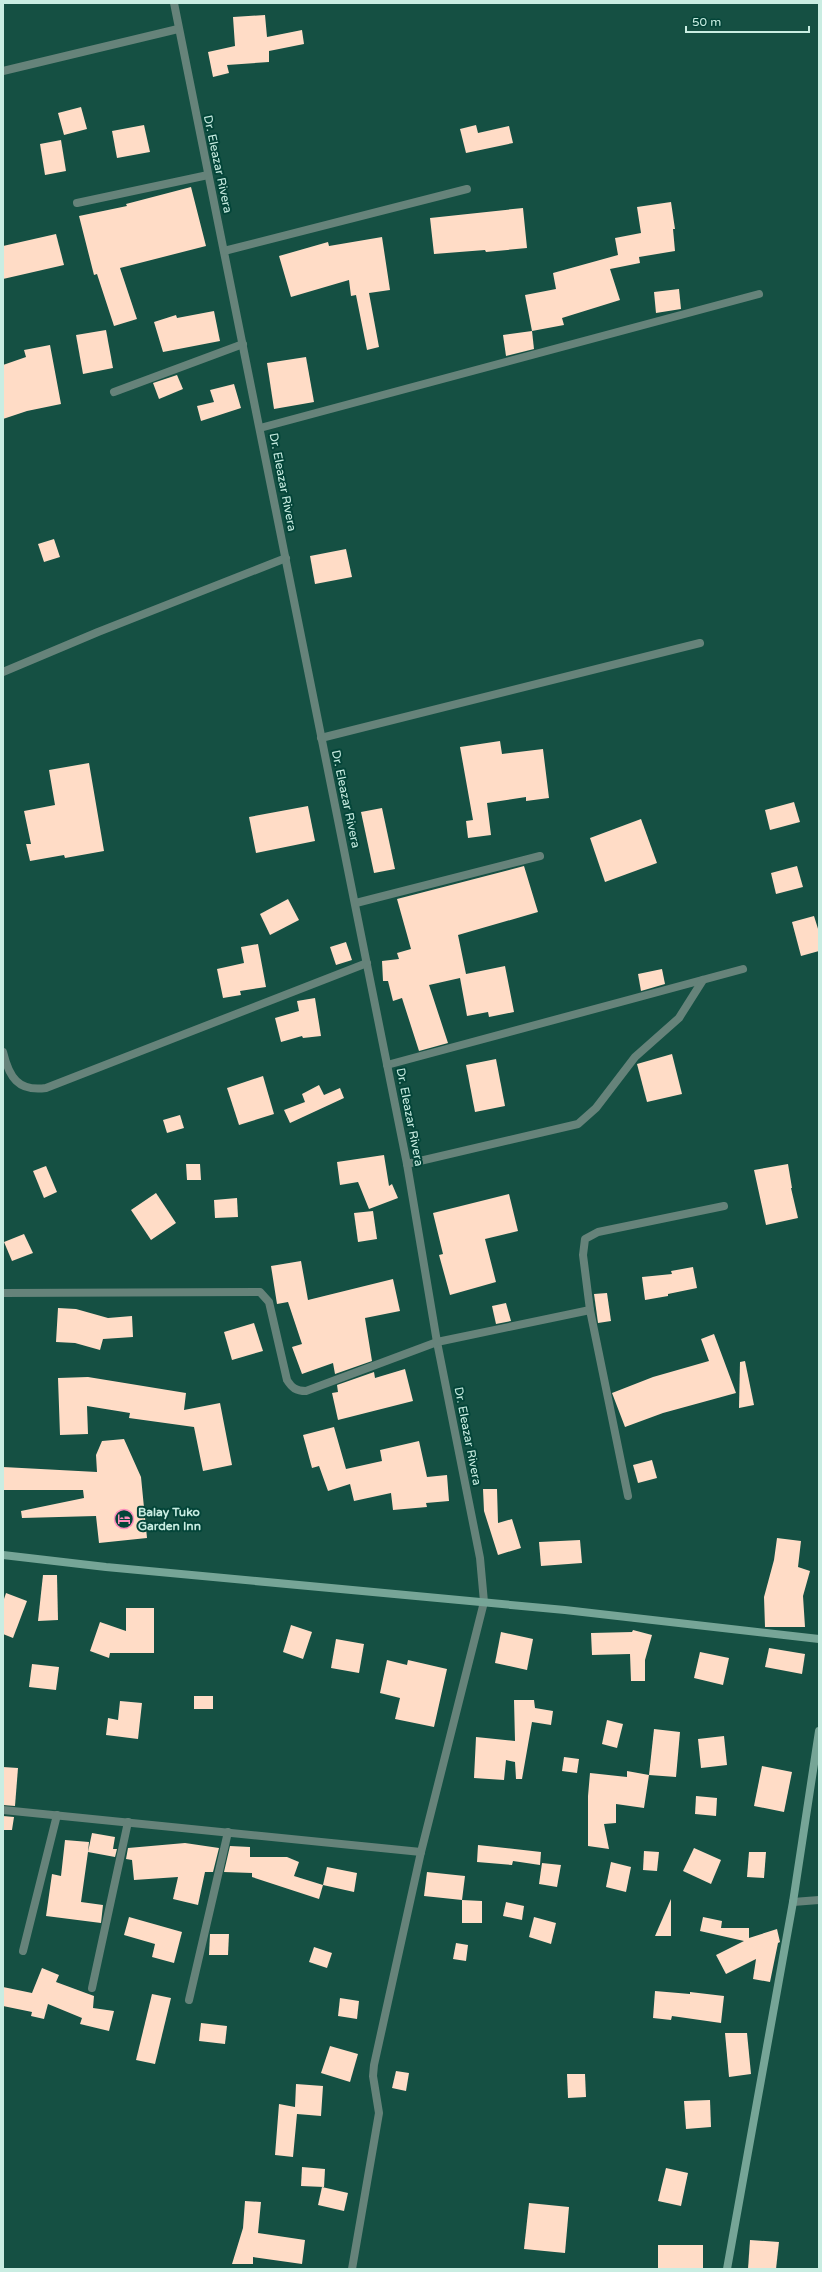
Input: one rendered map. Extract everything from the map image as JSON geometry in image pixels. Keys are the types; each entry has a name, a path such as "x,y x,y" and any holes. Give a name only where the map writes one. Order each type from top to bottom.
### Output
{"street":[{"name":"Dr. Eleazar Rivera","path":"174,3 321,738 356,903 407,1164 437,1342 480,1558 484,1602 421,1852 374,2065 373,2076 379,2113 352,2269"},
{"path":"3,71 178,29"},
{"path":"77,203 208,174"},
{"path":"224,251 467,189"},
{"path":"260,428 760,294"},
{"path":"114,392 243,344"},
{"path":"3,672 98,632 286,558"},
{"path":"321,738 700,644"},
{"path":"356,903 540,856"},
{"path":"3,1052 6,1067 12,1078 22,1086 33,1090 46,1088 367,963"},
{"path":"387,1065 743,969"},
{"path":"407,1164 578,1124 596,1108 635,1058 679,1018 703,980"},
{"path":"628,1496 590,1310 583,1256 585,1238 598,1232 724,1206"},
{"path":"3,1293 260,1292 269,1302 287,1380 294,1389 300,1391 372,1368 437,1342 590,1310"},
{"path":"3,1555 106,1567 484,1602 819,1639"},
{"path":"727,2269 793,1902 819,1731"},
{"path":"3,1810 421,1852"},
{"path":"23,1951 57,1815"},
{"path":"92,1988 128,1822"},
{"path":"189,2000 228,1832"},
{"path":"793,1902 819,1900"}],"building":[{"path":"265,15 267,37 302,30 304,44 269,51 269,62 227,65 229,73 213,77 208,52 235,46 233,17"},
{"path":"81,107 87,129 64,135 58,113"},
{"path":"144,125 150,152 117,158 112,131"},
{"path":"476,125 478,133 509,126 513,143 466,153 460,129"},
{"path":"61,140 66,171 45,175 40,144"},
{"path":"191,187 206,246 120,268 137,319 114,326 97,274 94,275 79,216 127,206 126,204"},
{"path":"671,202 675,229 673,229 675,251 639,257 640,263 610,269 620,300 562,318 564,325 532,331 525,295 556,289 553,273 618,255 615,238 641,233 637,207"},
{"path":"523,208 527,248 486,252 485,250 434,254 430,218"},
{"path":"56,234 64,265 3,279 3,246"},
{"path":"382,237 390,290 369,293 379,347 367,350 356,295 351,296 349,280 291,297 279,256 328,242 329,246"},
{"path":"679,289 681,309 656,313 654,292"},
{"path":"214,311 220,341 163,352 154,322 176,315 177,318"},
{"path":"106,330 113,368 83,374 76,335"},
{"path":"532,331 534,349 506,356 503,335"},
{"path":"50,345 61,404 27,411 3,419 3,365 26,357 24,350"},
{"path":"306,357 314,402 274,409 267,363"},
{"path":"177,375 183,389 159,399 153,383"},
{"path":"234,384 241,408 201,421 197,406 214,402 210,390"},
{"path":"54,539 60,557 44,562 38,544"},
{"path":"346,549 352,577 315,584 310,556"},
{"path":"500,741 502,754 543,749 549,798 526,801 526,797 487,803 491,835 468,838 466,821 473,820 460,747"},
{"path":"89,763 104,851 65,858 64,855 30,861 26,844 31,844 24,811 55,805 49,770"},
{"path":"794,802 800,822 770,830 765,810"},
{"path":"308,806 315,841 256,853 249,817"},
{"path":"382,808 395,869 374,873 361,812"},
{"path":"641,819 657,863 605,882 590,838"},
{"path":"524,866 538,912 458,935 466,974 505,966 514,1012 489,1017 488,1012 467,1016 460,978 429,985 448,1043 419,1051 402,998 393,1001 388,981 383,981 382,961 399,959 397,953 411,949 397,899"},
{"path":"797,866 803,887 776,894 771,873"},
{"path":"288,899 299,920 270,935 260,914"},
{"path":"814,916 819,932 819,951 801,956 792,922"},
{"path":"346,942 352,960 336,965 330,947"},
{"path":"258,944 266,987 240,991 241,995 223,998 217,969 244,963 241,947"},
{"path":"662,969 665,984 641,991 638,974"},
{"path":"315,998 321,1036 303,1038 302,1036 281,1042 275,1018 299,1011 297,1001"},
{"path":"672,1054 682,1094 647,1102 637,1064"},
{"path":"496,1059 505,1106 475,1112 466,1065"},
{"path":"263,1076 274,1114 239,1125 227,1088"},
{"path":"319,1085 324,1095 340,1088 344,1098 290,1123 284,1110 305,1102 302,1094"},
{"path":"180,1115 184,1128 167,1133 163,1120"},
{"path":"384,1155 389,1186 392,1184 398,1198 369,1209 358,1182 340,1185 337,1162"},
{"path":"186,1164 200,1164 201,1180 187,1180"},
{"path":"788,1164 791,1188 798,1218 766,1225 754,1170"},
{"path":"46,1166 57,1192 44,1198 33,1171"},
{"path":"156,1193 176,1223 151,1240 131,1210"},
{"path":"509,1194 518,1231 485,1239 496,1282 450,1295 439,1255 443,1254 433,1213"},
{"path":"237,1198 238,1217 215,1218 214,1200"},
{"path":"373,1211 377,1239 358,1242 354,1213"},
{"path":"24,1234 33,1253 12,1261 4,1242"},
{"path":"301,1261 308,1300 393,1279 400,1311 365,1318 372,1361 335,1374 333,1363 302,1374 292,1347 302,1344 288,1302 277,1304 271,1266"},
{"path":"693,1267 697,1288 668,1294 668,1296 645,1300 642,1277 672,1274 671,1271"},
{"path":"607,1293 611,1321 598,1323 594,1294"},
{"path":"506,1303 511,1321 496,1324 492,1306"},
{"path":"58,1308 76,1309 108,1318 132,1316 133,1337 103,1339 100,1350 75,1343 56,1342"},
{"path":"254,1323 263,1351 232,1360 224,1332"},
{"path":"714,1334 736,1393 663,1413 625,1427 612,1393 653,1377 709,1361 701,1339"},
{"path":"745,1361 754,1405 739,1408 740,1362"},
{"path":"405,1369 413,1401 338,1420 332,1393 338,1392 337,1385 374,1372 375,1378"},
{"path":"88,1377 186,1393 184,1410 220,1403 232,1465 203,1471 194,1427 129,1418 130,1413 87,1406 88,1434 60,1435 58,1378"},
{"path":"334,1427 346,1469 382,1461 380,1450 419,1441 427,1477 447,1475 449,1501 426,1503 427,1507 393,1510 391,1493 354,1501 350,1484 328,1491 319,1466 312,1468 303,1435"},
{"path":"124,1439 141,1477 147,1538 99,1543 96,1516 22,1518 21,1511 84,1498 83,1490 3,1490 3,1467 97,1472 96,1455 102,1441"},
{"path":"652,1460 657,1478 638,1483 633,1465"},
{"path":"483,1489 497,1489 498,1523 512,1519 521,1548 498,1555 484,1511"},
{"path":"777,1538 801,1541 798,1567 810,1571 803,1596 805,1627 765,1627 764,1597 774,1560"},
{"path":"580,1540 582,1563 541,1566 539,1542"},
{"path":"43,1575 57,1575 58,1620 38,1621"},
{"path":"6,1593 27,1601 13,1638 3,1634 3,1602"},
{"path":"126,1608 154,1608 154,1653 110,1653 109,1658 90,1651 100,1622 126,1631"},
{"path":"291,1625 312,1632 303,1659 283,1652"},
{"path":"633,1630 652,1635 645,1660 645,1681 631,1681 630,1654 592,1655 591,1633 632,1632"},
{"path":"501,1632 533,1639 527,1670 495,1663"},
{"path":"336,1639 364,1644 359,1673 331,1668"},
{"path":"769,1648 805,1654 802,1674 765,1667"},
{"path":"700,1652 729,1658 723,1685 694,1678"},
{"path":"387,1660 407,1665 408,1660 447,1669 434,1727 395,1719 400,1698 380,1693"},
{"path":"32,1664 59,1667 56,1690 29,1687"},
{"path":"194,1696 213,1696 213,1709 194,1709"},
{"path":"514,1700 534,1700 535,1708 553,1711 551,1725 532,1722 522,1779 516,1779 515,1762 506,1760 504,1780 474,1778 476,1737 515,1741"},
{"path":"120,1701 142,1703 138,1739 106,1735 108,1718 118,1720"},
{"path":"607,1720 623,1724 617,1748 602,1744"},
{"path":"654,1729 680,1732 676,1777 649,1775"},
{"path":"724,1736 727,1765 701,1768 698,1739"},
{"path":"564,1757 579,1759 577,1773 562,1771"},
{"path":"762,1766 792,1772 784,1812 754,1806"},
{"path":"3,1767 18,1768 15,1806 3,1805"},
{"path":"627,1771 649,1775 644,1808 616,1804 616,1823 604,1824 609,1849 588,1846 588,1796 590,1773 627,1777"},
{"path":"696,1796 717,1798 716,1816 695,1814"},
{"path":"3,1816 14,1817 12,1830 3,1830"},
{"path":"92,1833 115,1837 113,1849 117,1849 115,1857 88,1852"},
{"path":"65,1840 89,1842 81,1902 103,1905 101,1923 46,1916 52,1874 61,1876"},
{"path":"185,1843 219,1848 213,1872 205,1872 198,1905 173,1899 178,1877 134,1880 132,1860 126,1859 128,1848"},
{"path":"478,1845 541,1852 540,1865 513,1861 512,1865 477,1862"},
{"path":"230,1846 250,1847 250,1857 287,1857 299,1862 294,1876 323,1885 319,1899 252,1877 252,1873 224,1872"},
{"path":"694,1848 721,1860 711,1884 683,1871"},
{"path":"644,1851 659,1852 657,1871 643,1870"},
{"path":"749,1852 766,1852 764,1878 747,1877"},
{"path":"611,1862 631,1867 626,1892 606,1887"},
{"path":"542,1863 561,1865 557,1887 539,1884"},
{"path":"327,1867 357,1873 354,1892 323,1885"},
{"path":"427,1872 465,1876 462,1900 424,1896"},
{"path":"671,1899 671,1936 655,1936"},
{"path":"462,1900 482,1901 482,1923 462,1923"},
{"path":"506,1902 524,1906 522,1920 503,1916"},
{"path":"129,1917 182,1932 174,1963 152,1957 155,1944 124,1935"},
{"path":"534,1917 556,1923 551,1944 529,1937"},
{"path":"703,1917 722,1921 721,1928 749,1928 749,1938 777,1929 780,1942 778,1943 770,1982 753,1979 756,1959 726,1974 716,1955 744,1941 700,1931"},
{"path":"210,1934 229,1934 228,1955 209,1955"},
{"path":"456,1943 468,1945 466,1961 453,1959"},
{"path":"314,1947 332,1953 327,1968 309,1962"},
{"path":"42,1968 59,1975 56,1982 94,1996 93,2008 114,2011 109,2031 80,2024 82,2018 48,2004 44,2019 31,2016 32,2012 3,2006 3,1987 32,1993"},
{"path":"655,1991 690,1994 690,1992 724,1996 721,2023 672,2016 671,2020 653,2018"},
{"path":"152,1994 171,1998 155,2064 136,2060"},
{"path":"340,1998 359,2001 357,2019 338,2016"},
{"path":"201,2023 227,2026 225,2044 199,2041"},
{"path":"725,2033 747,2033 751,2074 729,2077"},
{"path":"330,2046 358,2054 350,2082 321,2073"},
{"path":"396,2071 409,2073 406,2091 392,2088"},
{"path":"567,2074 585,2074 586,2097 568,2098"},
{"path":"296,2084 323,2086 321,2116 297,2114 293,2157 275,2155 279,2104 295,2107"},
{"path":"710,2100 711,2127 686,2129 684,2101"},
{"path":"302,2167 325,2169 324,2187 301,2186"},
{"path":"666,2168 688,2173 681,2206 658,2201"},
{"path":"322,2187 348,2193 344,2211 318,2205"},
{"path":"245,2201 261,2202 258,2233 305,2240 302,2264 253,2257 253,2264 232,2264 243,2228"},
{"path":"529,2203 569,2207 565,2253 524,2249"},
{"path":"750,2240 779,2242 776,2269 748,2269"},
{"path":"658,2245 703,2245 703,2269 658,2269"}],"place":[{"name":"Balay Tuko Garden Inn","path":"124,1519"}]}
